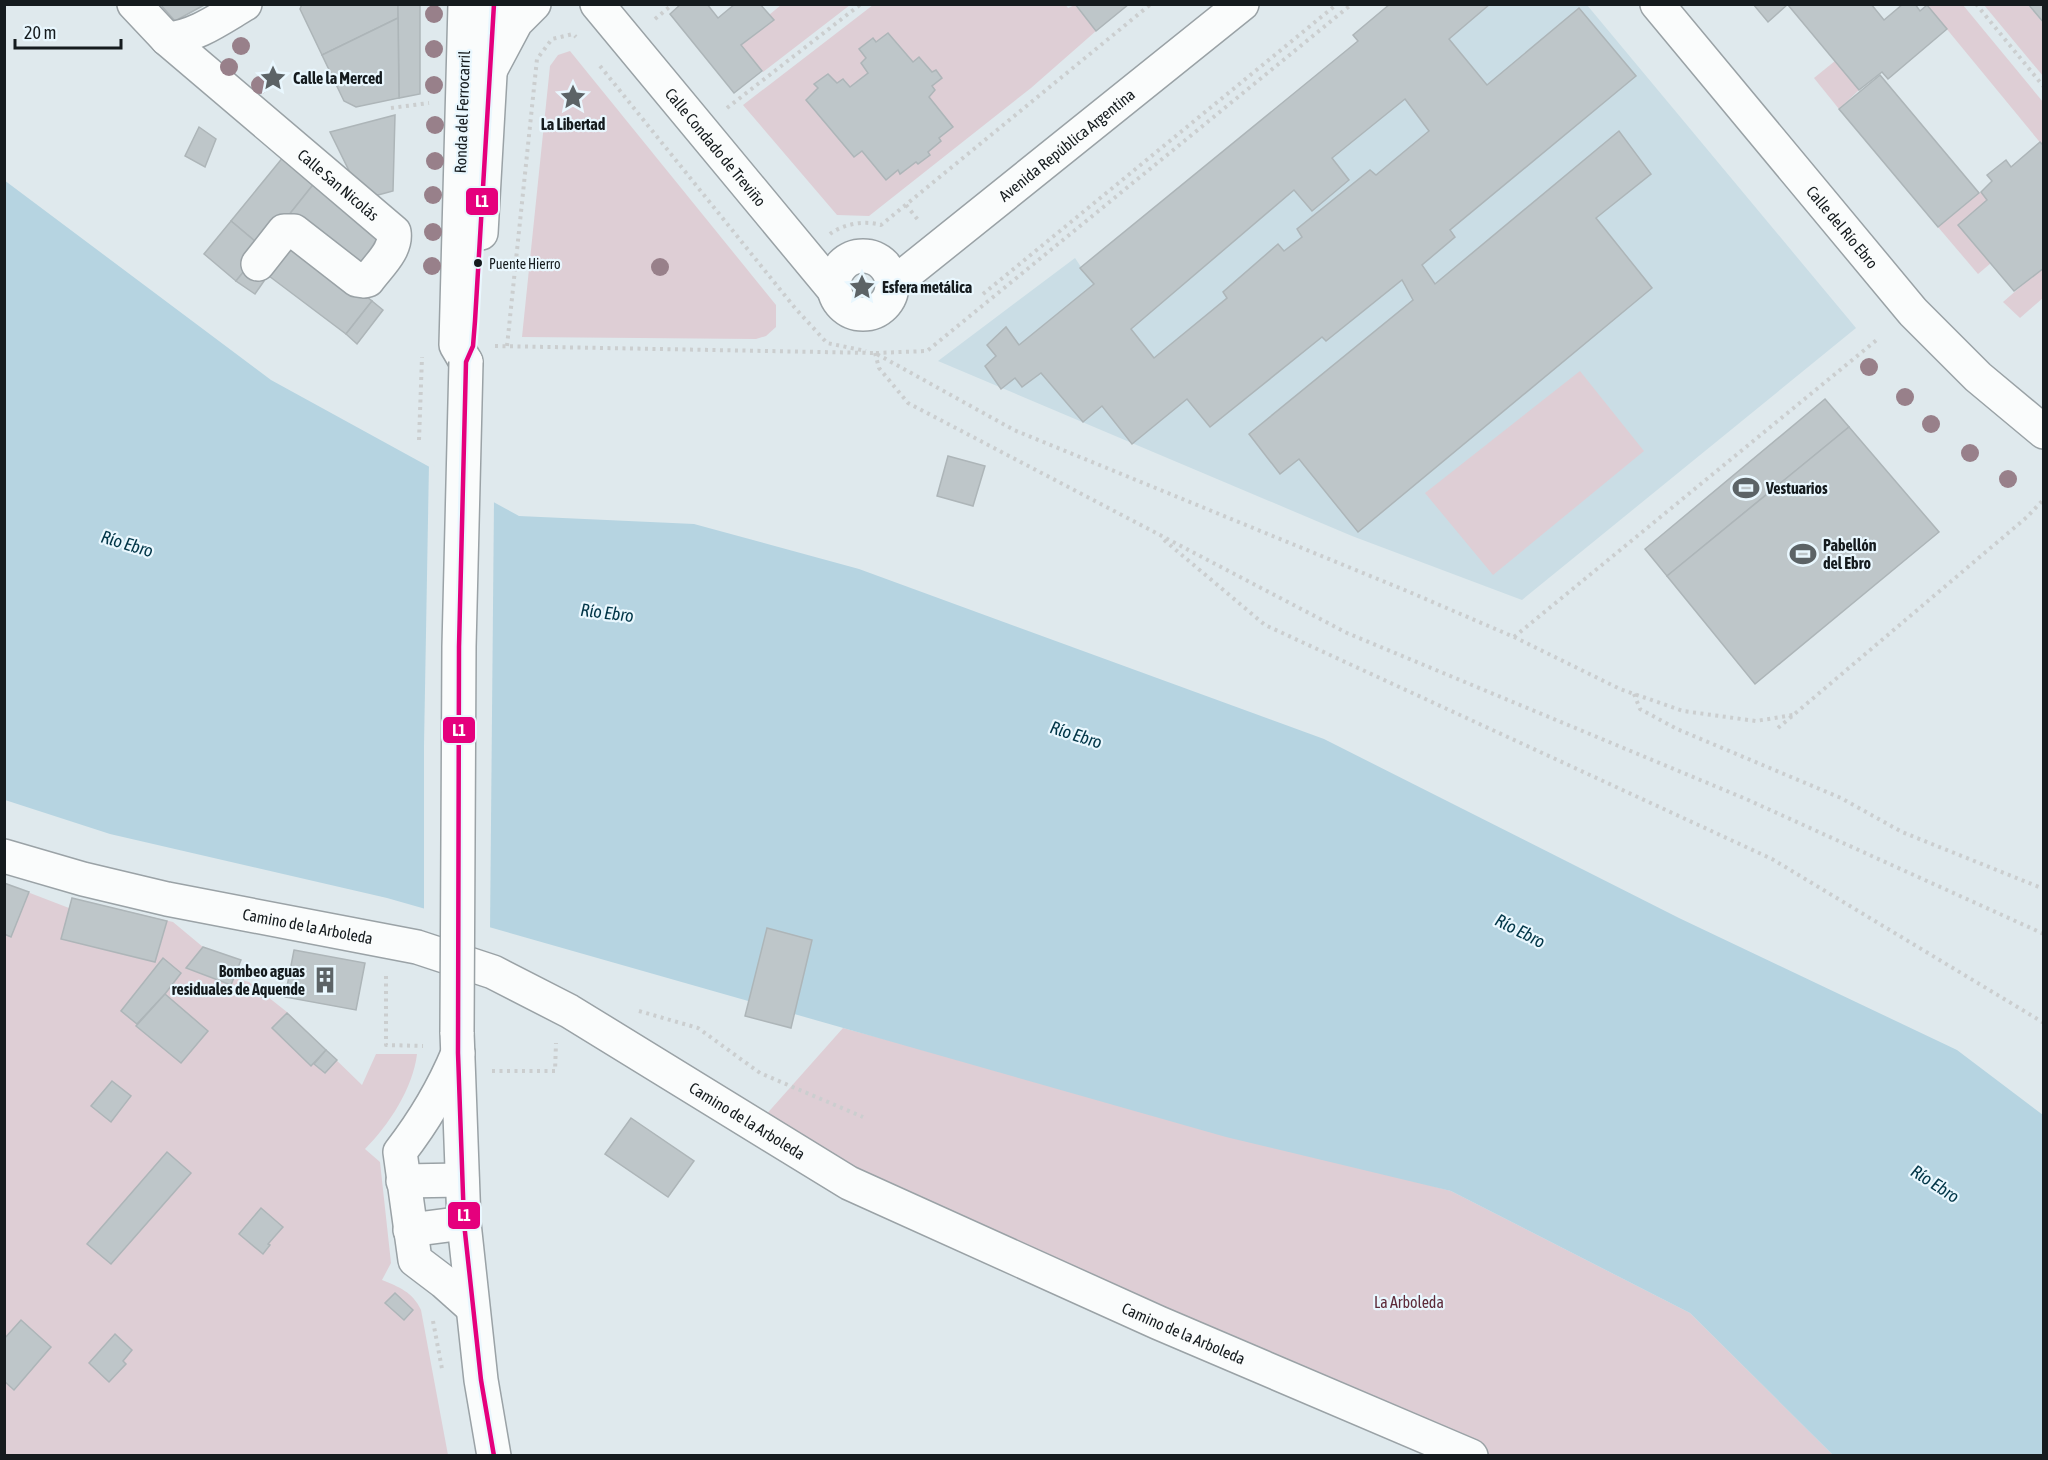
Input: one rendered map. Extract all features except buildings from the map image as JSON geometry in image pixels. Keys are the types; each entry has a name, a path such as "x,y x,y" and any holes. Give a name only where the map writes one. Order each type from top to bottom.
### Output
{"street":[{"name":"Calle San Nicolás","path":"134,4 167,39 394,232 393,247 368,280 364,281 357,280 294,231 289,230 284,231 258,264"},
{"path":"167,39 180,38 245,4"},
{"name":"Ronda del Ferrocarril","path":"465,4 456,345 469,354"},
{"name":"Ronda del Ferrocarril","path":"469,354 494,4"},
{"path":"491,69 516,22 534,4"},
{"name":"Calle Condado de Treviño","path":"597,4 835,291"},
{"name":"Avenida República Argentina","path":"892,285 1242,4"},
{"name":"Calle del Río Ebro","path":"1657,4 1913,312 1978,377 2043,432"},
{"path":"860,256 879,260 890,275 892,285 891,293 882,307 866,314 849,311 843,306 835,291 834,281 837,273 850,259 860,256"},
{"path":"469,354 459,647 456,1050 464,1223 481,1380 494,1455"},
{"name":"Camino de la Arboleda","path":"4,856 83,879 167,899 417,946 493,972 568,1011 849,1183 1159,1323 1471,1455"},
{"path":"456,1050 450,1074 432,1107 400,1152 415,1260 472,1307"},
{"path":"403,1181 462,1180"},
{"path":"410,1230 464,1223"}],"path":[{"path":"649,24 673,4"},
{"path":"721,112 861,4"},
{"path":"825,238 839,227 873,222 881,225 1151,4"},
{"path":"983,294 1337,4"},
{"path":"469,354 507,346 875,353 927,351 1352,4"},
{"path":"1976,4 2043,87"},
{"path":"507,346 537,59 552,39 573,33 581,43"},
{"path":"596,61 795,308 826,343 875,353 1014,430 1407,591 1514,637 1620,689 1683,711 1756,721 1793,715"},
{"path":"391,108 421,104"},
{"path":"1514,637 1879,338"},
{"path":"875,353 879,369 908,403 1347,633 1746,799 2043,934"},
{"path":"419,440 422,355"},
{"path":"1778,728 2027,517 2043,499"},
{"path":"1157,534 1265,625 1772,860 2043,1023"},
{"path":"1634,694 1640,709 1677,729 1841,798 1902,832 2043,889"},
{"path":"386,971 386,1046 456,1050 555,1071 556,1035"},
{"path":"634,1010 698,1028 760,1072 863,1117"}],"shaded area":[{"path":"1390,4 1587,5 1856,328 1522,600 1352,536 938,361 1075,258 1081,267 1358,41 1353,35"}],"green space":[{"path":"1065,4 1068,8 1075,5 1096,31 1031,88 869,216 837,215 743,105 873,5","holes":["888,33 913,62 919,57 932,72 936,70 942,78 932,86 935,90 929,97 953,127 939,138 941,141 928,152 930,155 918,164 916,162 898,170 886,180 862,151 854,156 806,99 818,88 815,84 828,74 837,83 844,79 850,87 868,73 861,63 866,58 859,49 872,38 876,42"]},
{"path":"781,5 850,5 763,72 741,45 773,20 769,15"},
{"path":"1927,5 1963,5 2043,102 2043,146"},
{"path":"1984,5 2028,5 2043,23 2043,76"},
{"path":"570,51 776,305 776,327 766,336 756,339 522,337 550,66 558,55"},
{"path":"1835,61 1859,90 1839,109 1814,78"},
{"path":"1981,192 1987,200 1991,263 1978,274 1938,227"},
{"path":"2043,267 2043,298 2020,318 2003,302"},
{"path":"1580,371 1644,451 1493,575 1425,493"},
{"path":"4,883 69,908 72,898 173,922 203,947 241,960 234,978 249,982 287,1012 362,1085 376,1054 417,1054 411,1080 405,1093 383,1129 365,1149 380,1162 391,1263 382,1280 410,1294 421,1310 448,1455 5,1455"},
{"name":"La Arboleda","path":"843,1028 1451,1191 1690,1313 1833,1455 1471,1455 755,1127"}],"water":[{"name":"Río Ebro","path":"4,180 271,380 519,516 694,524 859,569 1324,739 1679,918 1957,1050 2043,1115 2043,1455 1833,1455 1690,1313 1451,1191 1226,1137 387,898 110,834 5,800"}],"pier":[{"path":"429,463 494,499 490,931 424,912 424,746"}],"transit line":[{"name":"L1","path":"494,4 475,321 473,346 466,362 459,647 458,1053 464,1223 481,1380 494,1456"}],"place":[{"name":"Calle la Merced","path":"273,78"},
{"name":"La Libertad","path":"573,97"},
{"name":"Puente Hierro","path":"478,263"},
{"name":"Esfera metálica","path":"862,287"},
{"name":"Vestuarios","path":"1746,488"},
{"name":"Pabellón del Ebro","path":"1803,554"},
{"name":"Bombeo aguas residuales de Aquende","path":"325,980"}]}
